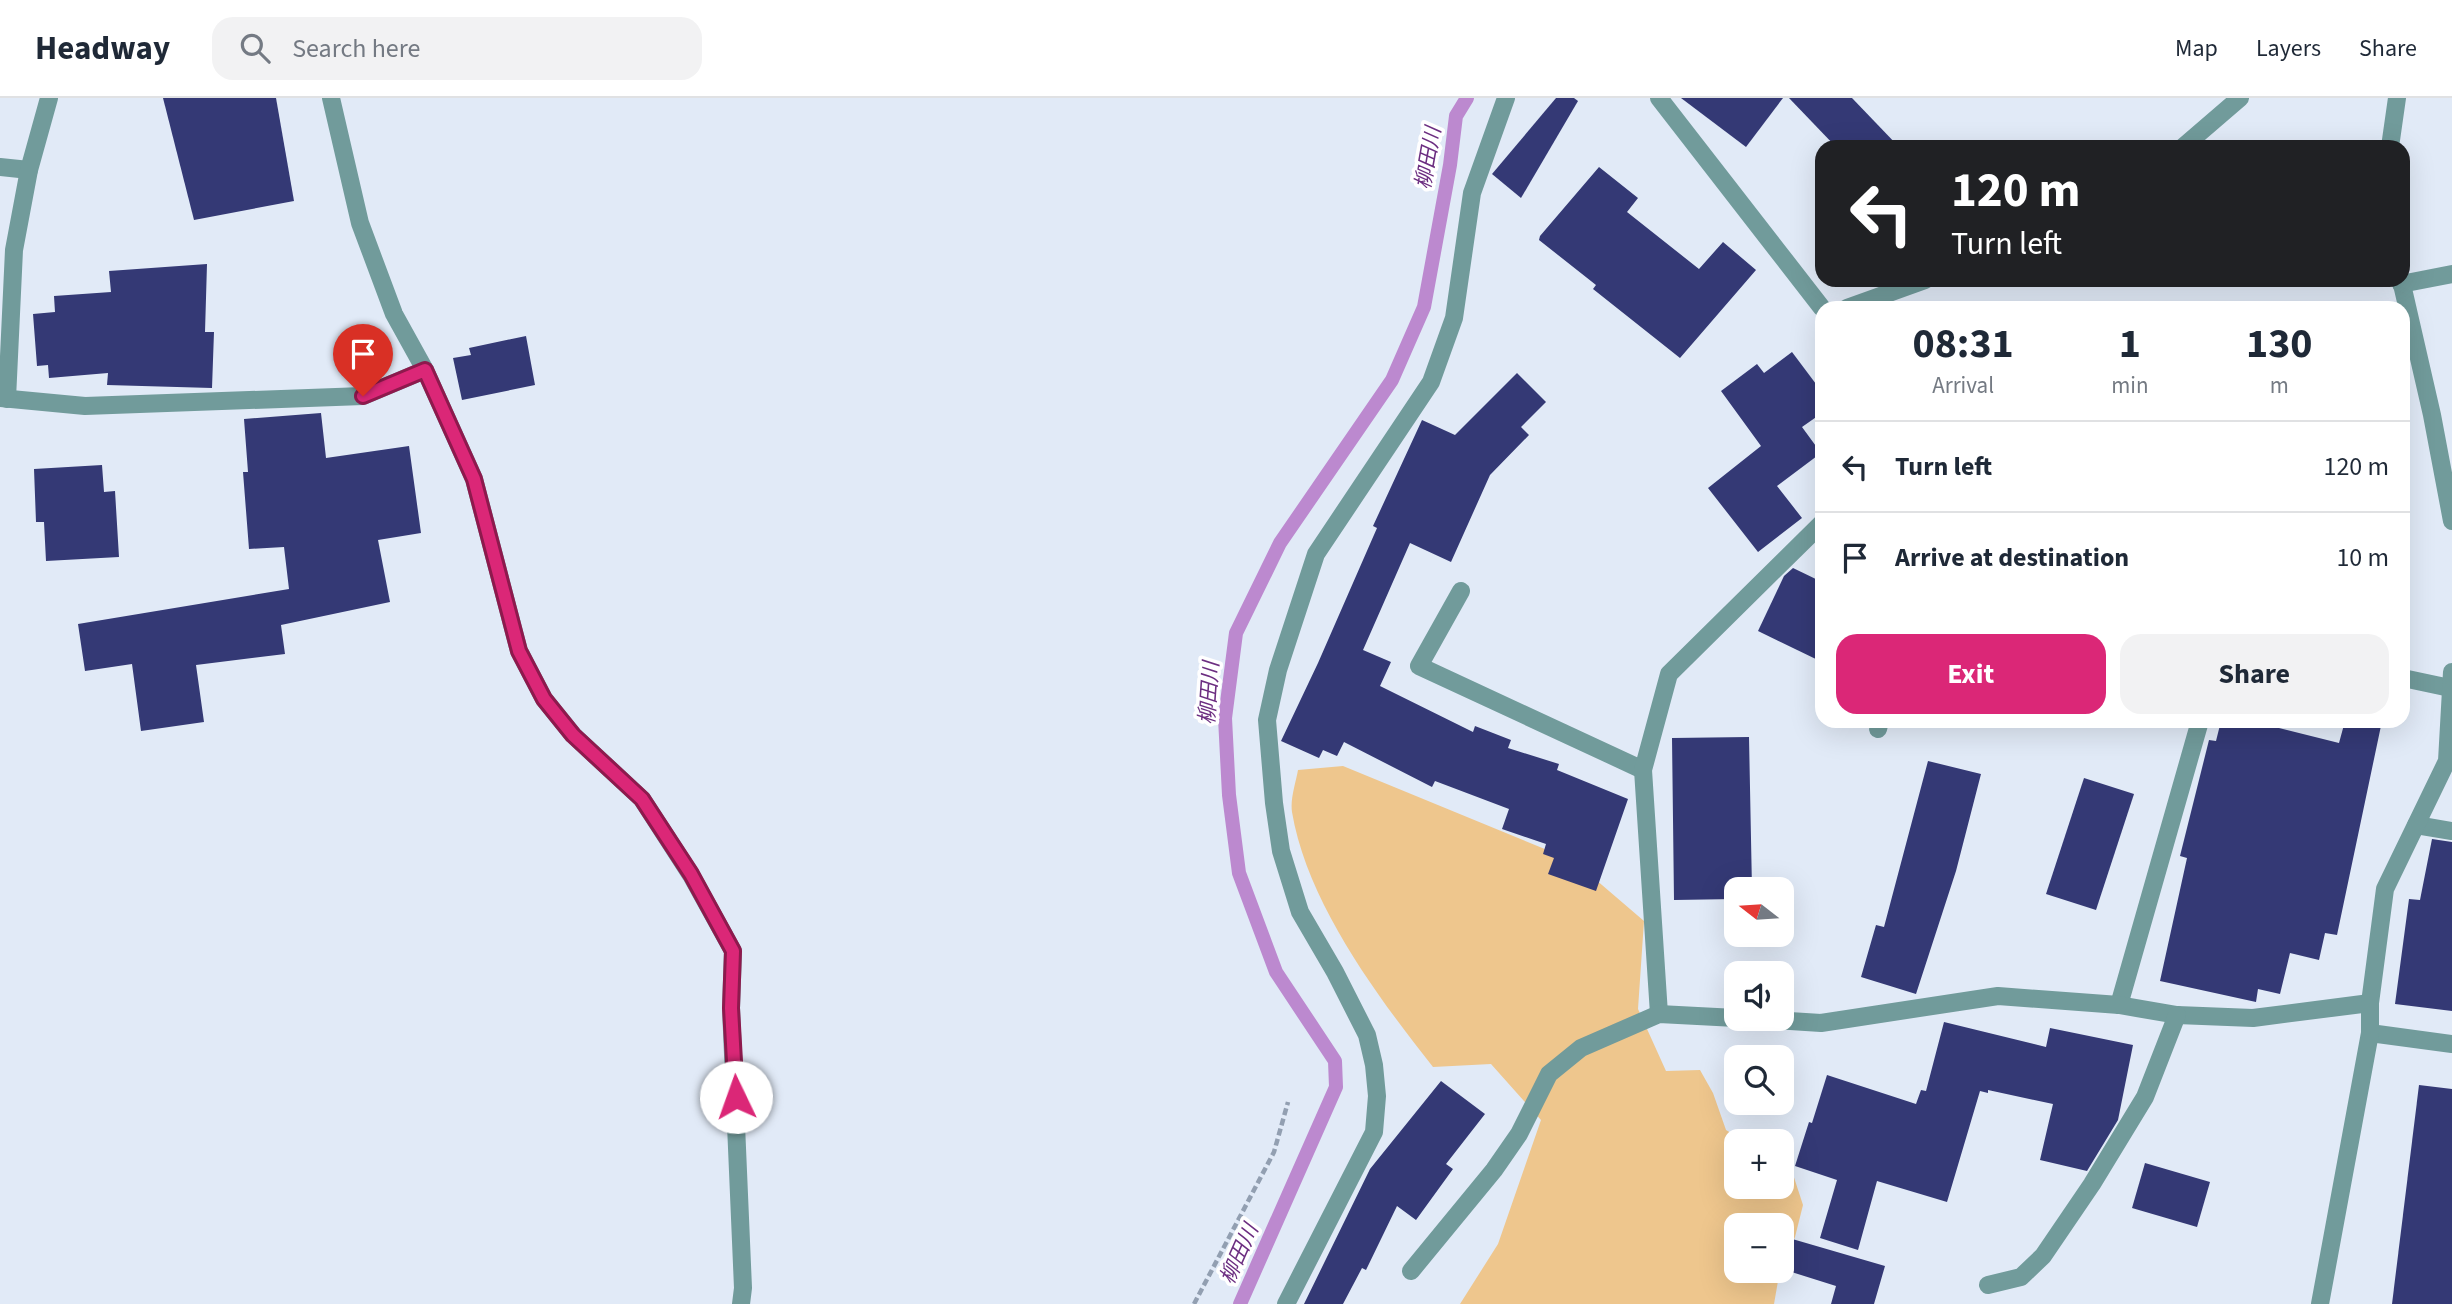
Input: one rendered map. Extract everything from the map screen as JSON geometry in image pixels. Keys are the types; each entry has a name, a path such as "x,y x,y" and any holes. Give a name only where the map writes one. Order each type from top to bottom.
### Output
{"street":[{"path":"50,98 29,170 13,250 4,398 85,406 363,396 425,370"},
{"path":"331,98 360,222 394,314 425,370 474,479 519,651 544,699 573,735 642,799 691,874 733,951 731,1008 741,1233 741,1304"},
{"path":"1286,1304 1374,1132 1377,1096 1367,1035 1346,991 1300,912 1281,851 1267,720 1278,670 1316,554 1432,382 1454,318 1472,193 1506,98"},
{"path":"1659,98 1817,301"},
{"path":"2191,140 2241,98"},
{"path":"2391,140 2397,98"},
{"path":"0,167 29,170"},
{"path":"2410,281 2452,274"},
{"path":"1866,301 1906,287"},
{"path":"2410,321 2432,415 2452,521"},
{"path":"1659,1014 1643,770 1669,674 1815,530"},
{"path":"1461,591 1419,666 1643,770"},
{"path":"2320,1304 2370,1033 2370,1003 2385,889 2447,761 2451,680 2410,678"},
{"path":"2119,1005 2198,728"},
{"path":"2416,825 2452,831"},
{"path":"1794,1021 1821,1023 1998,996 2119,1005 2177,1015 2253,1018 2370,1003"},
{"path":"1410,1271 1494,1170 1519,1134 1549,1074 1581,1048 1659,1014 1724,1017"},
{"path":"1988,1285 2021,1277 2043,1256 2092,1184 2145,1097 2177,1015"},
{"path":"2370,1033 2452,1044"}],"path":[{"path":"1194,1304 1274,1152 1288,1102"}],"shaded area":[{"path":"1343,766 1574,861 1644,921 1638,1009 1666,1071 1700,1070 1713,1093 1726,1129 1724,1199 1794,1199 1794,1177 1803,1205 1794,1240 1794,1213 1724,1213 1724,1283 1778,1283 1774,1304 1460,1304 1498,1244 1541,1120 1491,1064 1433,1067 1389,1010 1347,947 1312,880 1300,846 1292,812 1292,796 1298,770"}],"building":[{"path":"163,98 276,98 294,201 194,220"},
{"path":"1556,98 1574,98 1578,101 1521,198 1492,174"},
{"path":"1681,98 1783,98 1746,147"},
{"path":"1789,98 1852,98 1892,140 1829,140"},
{"path":"1599,167 1638,198 1627,212 1699,269 1723,242 1756,270 1680,358 1593,289 1596,285 1539,240"},
{"path":"207,264 205,332 214,332 212,388 107,385 108,373 49,378 48,365 37,366 33,314 55,312 54,296 111,292 109,271"},
{"path":"526,336 535,385 462,400 453,358 471,355 469,348"},
{"path":"1792,352 1815,383 1815,418 1802,427 1815,445 1815,458 1777,486 1802,518 1758,552 1708,488 1761,446 1721,391 1757,364 1764,373"},
{"path":"1517,373 1546,402 1521,427 1529,435 1490,475 1451,562 1410,543 1363,650 1391,662 1380,686 1473,732 1475,726 1511,740 1508,748 1559,764 1557,770 1628,799 1596,891 1548,874 1554,858 1543,854 1546,844 1502,829 1509,809 1435,781 1432,787 1344,742 1337,756 1323,750 1319,758 1281,741 1318,663 1377,528 1373,526 1422,420 1455,435"},
{"path":"321,413 326,458 409,446 421,533 378,540 390,602 281,625 285,654 196,665 204,722 141,731 132,664 85,671 78,624 289,589 284,547 249,549 243,472 248,472 244,419"},
{"path":"102,465 104,492 115,491 119,557 46,561 44,522 36,522 34,469"},
{"path":"1793,568 1815,579 1815,659 1758,631 1784,576"},
{"path":"2219,728 2279,728 2339,743 2343,728 2381,728 2337,935 2325,933 2319,960 2290,953 2280,994 2258,989 2256,1002 2160,981 2187,858 2180,856 2209,740 2216,741"},
{"path":"1749,737 1752,877 1724,877 1724,899 1674,900 1672,738"},
{"path":"1928,761 1981,774 1956,871 1916,994 1861,977 1876,925 1884,927"},
{"path":"2084,778 2134,794 2096,910 2046,894"},
{"path":"2432,839 2452,842 2452,1011 2395,1004 2409,899 2420,900"},
{"path":"1944,1022 2046,1047 2050,1028 2133,1045 2118,1120 2087,1171 2040,1160 2053,1104 1988,1090 1988,1093 1980,1091 1947,1202 1877,1181 1858,1250 1820,1238 1837,1180 1795,1166 1827,1075 1916,1104 1921,1090 1926,1091"},
{"path":"1441,1081 1485,1114 1446,1164 1453,1169 1416,1220 1397,1206 1366,1270 1362,1268 1343,1304 1304,1304 1370,1169"},
{"path":"2419,1085 2452,1089 2452,1304 2392,1304"},
{"path":"2145,1163 2210,1182 2197,1227 2132,1208"},
{"path":"1794,1239 1885,1266 1874,1304 1831,1304 1836,1286 1794,1273"}],"waterway":[{"name":"柳田川","path":"1240,1304 1336,1087 1335,1061 1276,972 1239,873 1229,795 1225,718 1236,633 1280,543 1392,380 1424,307 1450,165 1456,116 1467,98"}],"route":[{"path":"363,396 425,370 474,479 519,651 544,699 573,735 642,799 691,874 733,951 731,1008 736,1097"}]}
